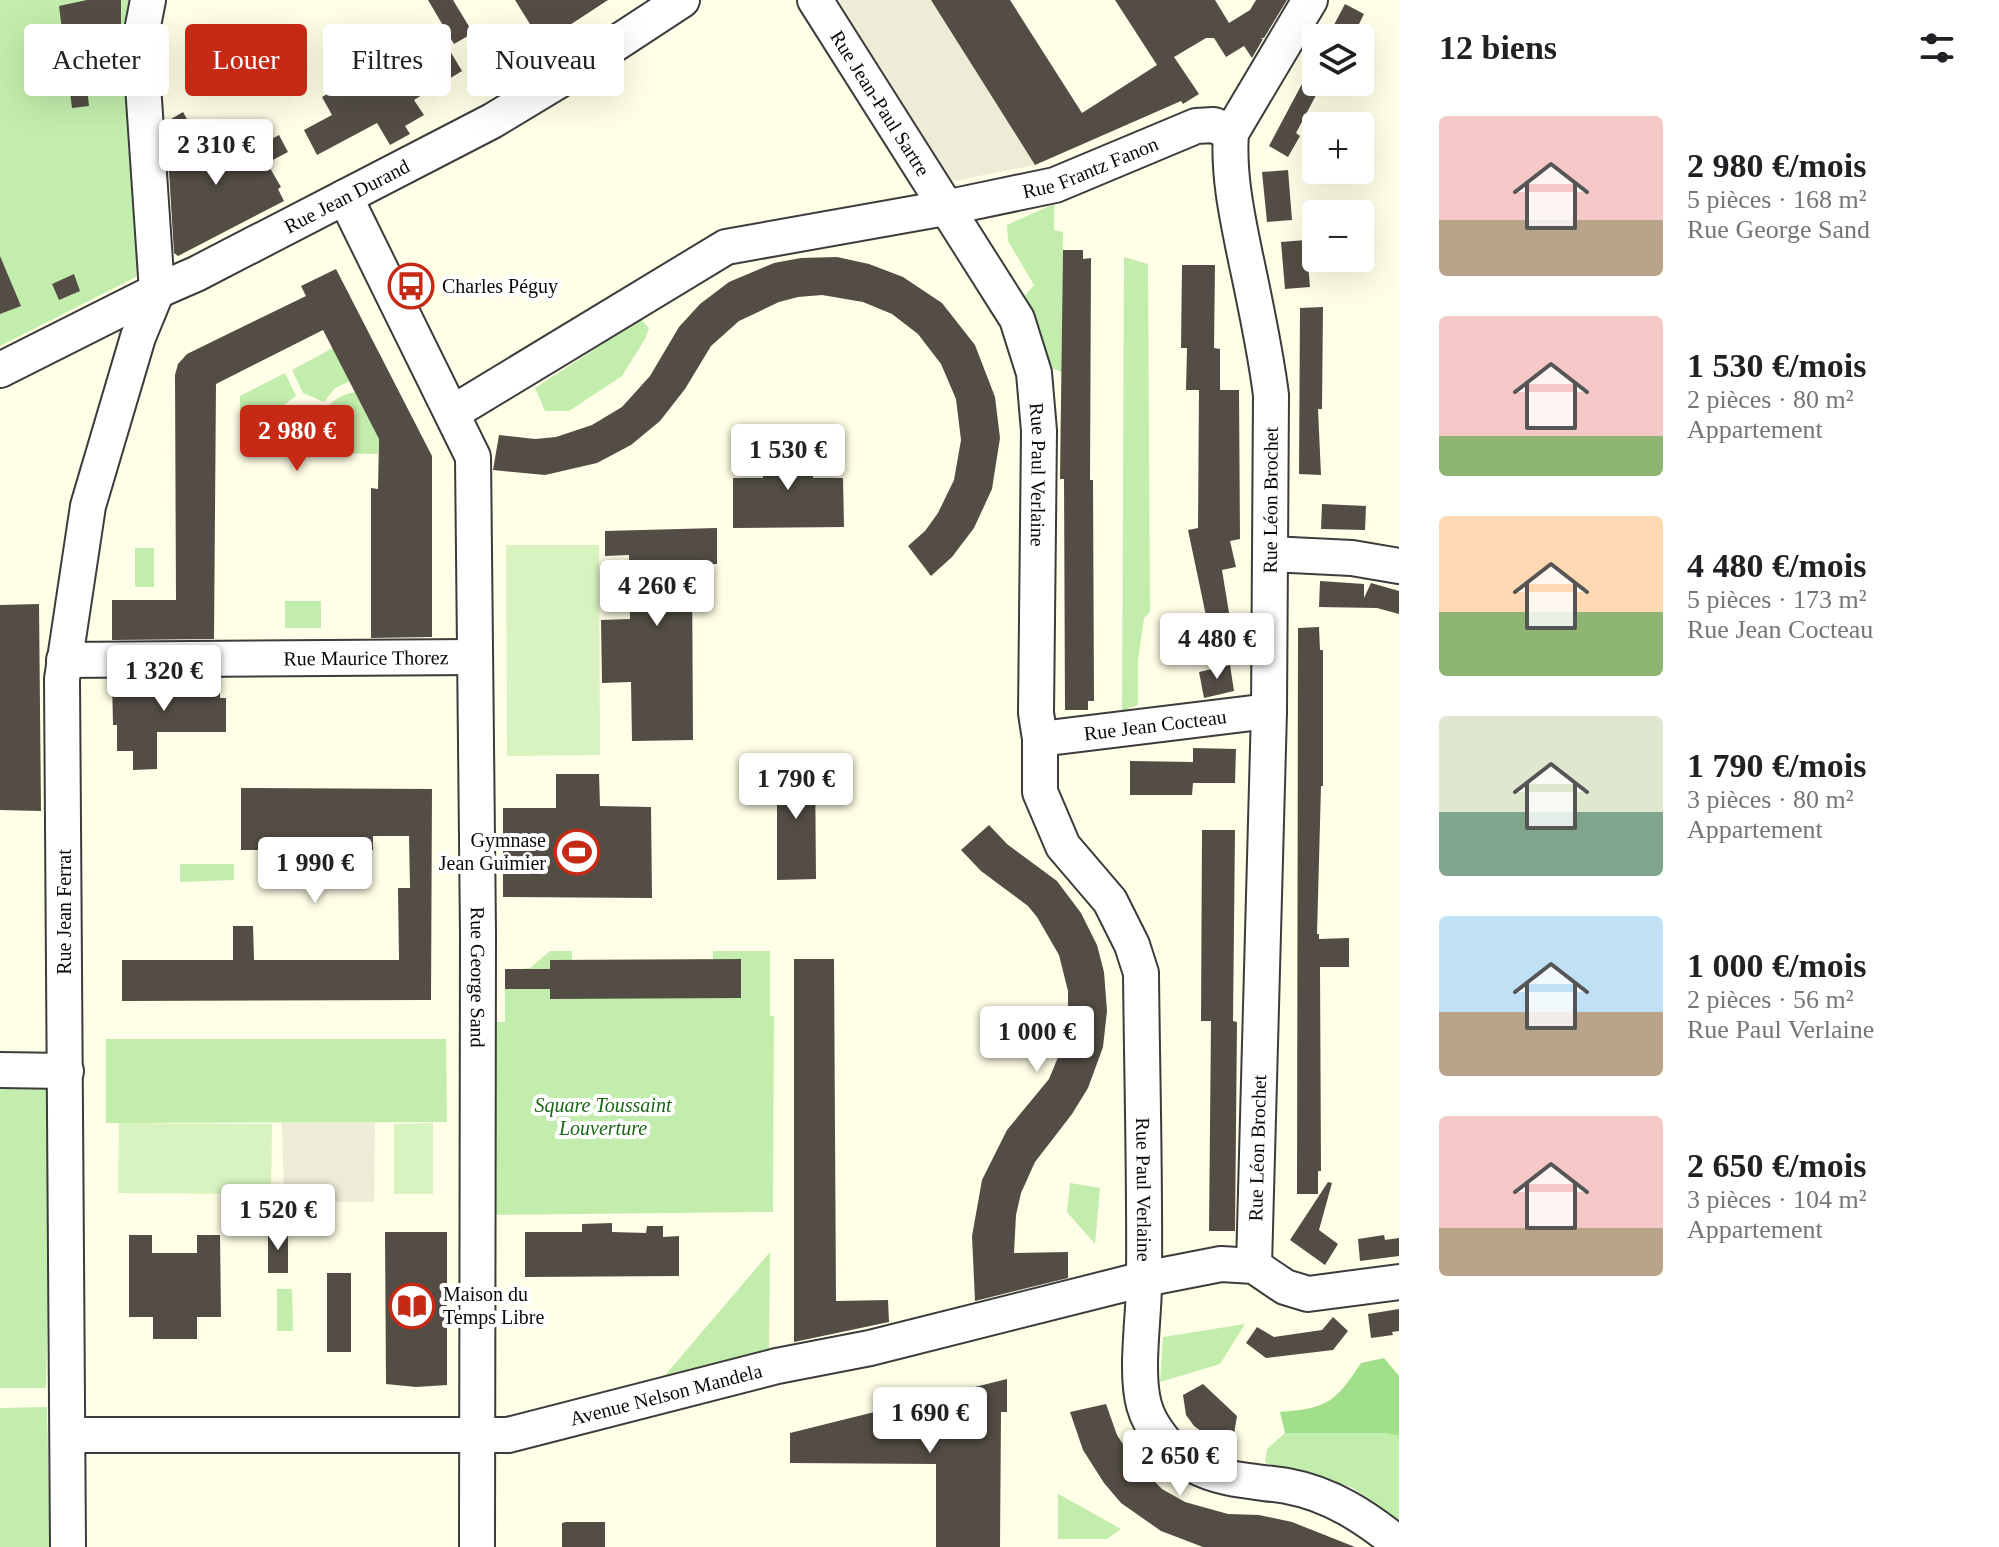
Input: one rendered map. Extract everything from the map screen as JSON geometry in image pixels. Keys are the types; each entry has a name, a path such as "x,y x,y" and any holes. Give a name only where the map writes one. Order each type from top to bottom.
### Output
{"street":[{"path":"148,0 140,41 157,291"},
{"name":"Rue Jean Durand","path":"0,370 196,274 492,121 682,0"},
{"name":"Rue Jean-Paul Sartre","path":"815,0 945,208"},
{"path":"1231,133 1310,0"},
{"name":"Rue Frantz Fanon","path":"945,208 1055,185 1196,126 1214,125 1231,133"},
{"name":"Rue Léon Brochet","path":"1231,133 1229,150 1237,212 1266,353 1271,395 1269,711 1254,1266"},
{"name":"Rue George Sand","path":"345,197 473,457 478,918 477,1547"},
{"path":"452,413 726,247 945,208"},
{"name":"Rue Paul Verlaine","path":"945,208 1017,319 1034,373 1039,431 1036,713 1040,739 1040,792 1063,846 1110,901 1132,945 1141,973 1144,1279 1141,1374 1144,1405 1155,1429 1171,1448 1192,1464 1218,1475 1287,1486 1334,1500 1361,1515 1399,1544"},
{"name":"Rue Jean Ferrat","path":"68,1547 62,679 88,506 138,337 157,291"},
{"path":"1270,554 1352,558 1399,566"},
{"name":"Rue Maurice Thorez","path":"64,660 475,657"},
{"name":"Rue Jean Cocteau","path":"1040,739 1269,711"},
{"path":"0,1070 66,1071"},
{"name":"Avenue Nelson Mandela","path":"69,1435 508,1435 777,1366 870,1348 1144,1279 1221,1264 1254,1266"},
{"path":"1254,1266 1285,1287 1308,1294 1399,1282"}],"green space":[{"path":"0,0 135,0 132,24 24,24 24,96 126,96 139,270 136,277 0,346"},
{"path":"1054,204 1054,230 1063,232 1062,372 1041,364 1020,302 1034,285 1008,241 1007,225"},
{"path":"1124,257 1148,264 1150,612 1144,618 1138,661 1138,705 1122,711"},
{"path":"641,319 649,328 622,376 569,411 545,411 535,388"},
{"path":"333,348 350,381 335,388 324,402 303,393 292,370"},
{"path":"285,373 296,396 278,409 273,430 240,434 240,396"},
{"path":"355,392 379,439 378,454 252,452 252,439 309,440 332,403"},
{"path":"506,545 599,545 600,755 507,756"},
{"path":"135,548 154,548 154,587 135,587"},
{"path":"285,601 321,601 321,628 285,628"},
{"path":"180,864 234,864 234,880 180,882"},
{"name":"Square Toussaint Louverture","path":"550,951 572,951 572,960 550,960 741,998 741,959 713,959 713,951 770,951 770,1016 774,1016 773,1212 493,1215 492,1022 505,1022 505,989 520,988 520,969 530,968"},
{"path":"106,1039 446,1039 447,1122 106,1123"},
{"path":"0,1081 53,1083 46,1388 0,1388"},
{"path":"119,1123 272,1124 271,1194 118,1193"},
{"path":"433,1123 433,1194 394,1194 394,1124"},
{"path":"1070,1183 1100,1188 1095,1244 1067,1212"},
{"path":"770,1252 769,1350 662,1379"},
{"path":"277,1289 292,1289 293,1331 277,1331"},
{"path":"1245,1324 1220,1364 1160,1382 1163,1337"},
{"path":"1384,1358 1399,1376 1399,1436 1385,1433 1285,1433 1280,1412 1309,1408 1328,1401 1344,1387 1361,1363"},
{"path":"47,1407 50,1547 0,1547 0,1408"},
{"path":"1285,1433 1385,1433 1399,1436 1399,1521 1353,1488 1265,1463 1267,1449"},
{"path":"1058,1494 1121,1529 1107,1539 1058,1539"}],"shaded area":[{"path":"833,0 931,0 1035,165 949,182"},
{"path":"375,1122 374,1202 284,1201 282,1123"}],"building":[{"path":"87,0 121,0 121,24 61,24 59,6"},
{"path":"428,0 453,0 468,24 467,36 454,44 451,24 442,24"},
{"path":"515,0 608,0 571,24 530,24"},
{"path":"931,0 1010,0 1082,113 1157,65 1115,0 1215,0 1229,23 1250,10 1256,0 1287,0 1264,38 1260,38 1263,39 1252,58 1244,46 1226,57 1214,38 1206,38 1174,57 1199,94 1183,104 1181,101 1035,165"},
{"path":"1345,4 1364,14 1359,24 1334,24"},
{"path":"451,53 462,71 451,78"},
{"path":"1302,84 1302,96 1316,96 1307,112 1302,112 1302,122 1296,133 1300,136 1288,157 1269,146"},
{"path":"70,96 88,96 89,106 72,108"},
{"path":"421,96 414,100 424,115 405,126 410,134 390,145 377,123 317,155 304,130 332,115 322,97"},
{"path":"183,112 194,132 192,134 214,170 279,135 288,152 267,163 281,187 278,189 284,201 178,256 174,253 166,122"},
{"path":"1288,170 1292,220 1267,222 1262,172"},
{"path":"1302,240 1302,272 1309,272 1310,287 1285,289 1281,242"},
{"path":"1063,250 1083,250 1083,259 1091,258 1090,480 1093,480 1094,701 1088,701 1088,710 1065,710 1064,479 1060,479"},
{"path":"0,256 21,306 0,314"},
{"path":"837,257 869,264 903,277 942,303 975,345 995,397 1000,438 992,489 974,528 952,557 931,576 908,546 925,531 938,513 954,480 961,440 956,399 941,364 918,334 892,314 863,302 822,295 798,297 779,302 739,321 711,346 685,389 660,421 631,445 597,463 545,475 493,470 499,435 535,439 556,437 592,425 622,407 650,376 679,327 700,304 729,282 774,263 801,258"},
{"path":"1182,265 1215,265 1214,348 1220,349 1220,390 1239,390 1240,539 1230,541 1236,567 1222,570 1231,625 1209,630 1188,530 1198,528 1199,390 1186,390 1187,348 1181,348"},
{"path":"336,269 432,456 432,637 371,638 371,488 378,489 379,439 323,330 216,384 214,639 112,640 112,600 176,600 175,375 178,364 187,354 306,296 301,286"},
{"path":"74,274 80,291 59,300 52,284"},
{"path":"1323,307 1322,409 1318,409 1321,475 1299,474 1300,308"},
{"path":"763,441 813,441 813,478 843,478 844,527 733,528 733,478 763,478"},
{"path":"1322,504 1366,506 1365,530 1321,529"},
{"path":"717,528 717,564 692,564 693,740 632,741 631,682 602,683 601,620 630,619 629,555 605,556 605,531"},
{"path":"1320,581 1364,584 1364,598 1371,583 1399,591 1399,614 1377,608 1319,607"},
{"path":"39,604 41,811 0,810 0,605"},
{"path":"1319,627 1320,650 1323,650 1323,786 1317,934 1319,939 1349,938 1349,967 1320,967 1321,1171 1318,1171 1318,1194 1297,1194 1298,628"},
{"path":"1230,665 1234,691 1204,698 1199,672"},
{"path":"220,679 220,698 226,698 226,732 157,732 157,769 133,770 133,751 117,751 112,680"},
{"path":"1193,748 1236,749 1235,783 1193,783 1192,795 1130,795 1130,761 1193,762"},
{"path":"777,762 815,762 816,879 777,880"},
{"name":"Gymnase Jean Guimier","path":"556,774 599,774 600,806 651,807 652,898 503,897 503,808 556,808"},
{"path":"241,788 432,789 431,1000 122,1001 122,960 233,960 233,926 253,926 254,960 399,960 398,888 410,888 409,836 373,836 373,850 241,850"},
{"path":"989,825 1007,844 1057,881 1081,913 1097,945 1104,972 1107,1011 1103,1047 1088,1088 1035,1162 1021,1193 1016,1215 1014,1253 1068,1252 1068,1278 975,1301 972,1236 982,1180 1007,1130 1049,1079 1064,1043 1068,1009 1068,991 1059,955 1037,917 1028,906 981,871 961,850"},
{"path":"1202,830 1235,830 1235,1231 1209,1231 1211,1021 1201,1021"},
{"path":"741,959 741,998 550,999 550,989 505,989 505,969 550,969 550,960"},
{"path":"794,959 834,959 836,1301 888,1300 889,1322 794,1342"},
{"path":"1328,1182 1332,1183 1319,1230 1338,1244 1325,1265 1290,1240"},
{"path":"612,1223 612,1232 646,1233 647,1226 663,1226 663,1237 679,1236 679,1276 525,1277 525,1232 582,1232 582,1224"},
{"path":"268,1231 288,1231 288,1273 268,1273"},
{"path":"385,1232 447,1232 447,1385 416,1387 386,1384"},
{"path":"129,1235 152,1235 152,1253 197,1253 197,1235 220,1235 221,1317 197,1317 197,1339 153,1339 153,1317 129,1317"},
{"path":"1384,1235 1385,1240 1399,1238 1399,1256 1360,1261 1358,1239"},
{"path":"327,1273 351,1273 351,1352 327,1352"},
{"path":"1399,1309 1399,1331 1392,1332 1393,1335 1371,1338 1368,1314"},
{"path":"1333,1317 1348,1331 1333,1350 1266,1358 1246,1343 1257,1327 1274,1337 1322,1330"},
{"path":"1007,1379 1007,1412 1001,1412 1000,1547 936,1547 936,1464 790,1463 790,1433"},
{"path":"1203,1384 1237,1416 1232,1446 1213,1440 1194,1426 1186,1415 1183,1395"},
{"path":"1106,1404 1117,1435 1133,1460 1162,1489 1185,1502 1228,1514 1259,1515 1292,1522 1355,1547 1203,1547 1161,1531 1121,1503 1083,1450 1070,1412"},
{"path":"605,1522 605,1547 562,1547 562,1523"}],"place":[{"name":"Charles Péguy","path":"411,286"},
{"name":"Gymnase Jean Guimier","path":"577,852"},
{"name":"Maison du Temps Libre","path":"412,1306"}]}
